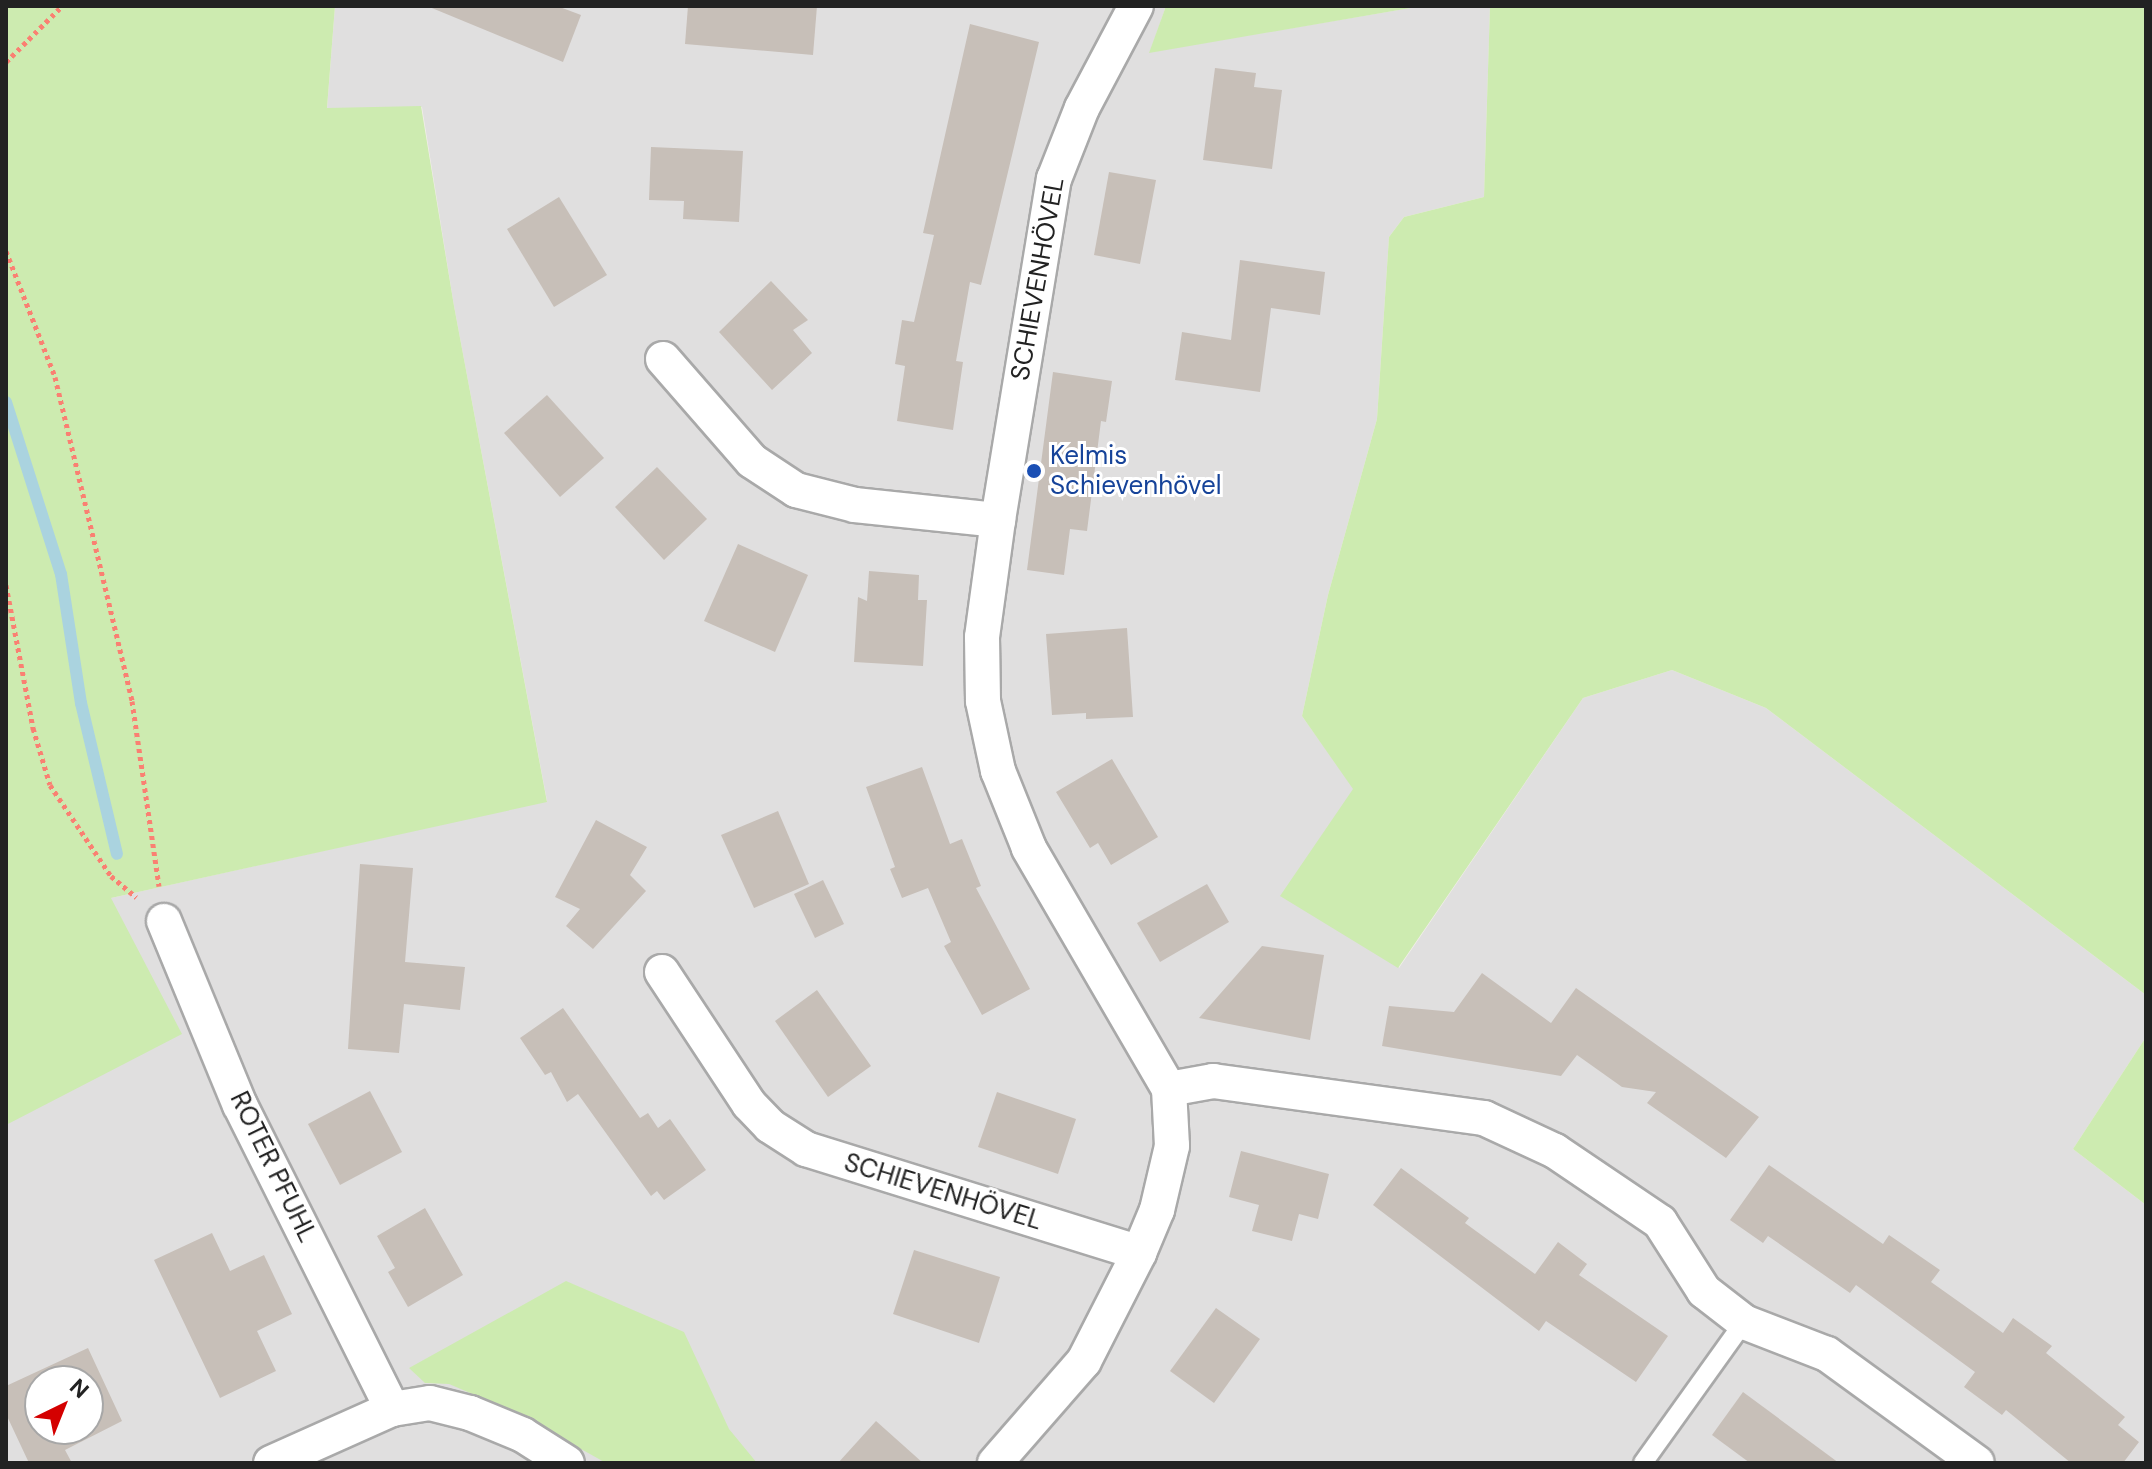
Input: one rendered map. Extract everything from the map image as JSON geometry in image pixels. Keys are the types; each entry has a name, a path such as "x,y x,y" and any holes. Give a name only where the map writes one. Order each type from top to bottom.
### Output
{"street":[{"name":"SCHIEVENHÖVEL","path":"662,972 749,1104 770,1126 806,1149 1139,1253 1157,1210 1172,1146 1169,1089 1029,848 998,771 983,701 982,637 1054,179 1082,108 1136,6"},
{"path":"663,359 752,461 796,490 855,505 998,520"},
{"name":"ROTER PFUHL","path":"164,921 240,1105 392,1409"},
{"path":"1169,1089 1213,1081 1484,1118 1555,1151 1660,1222 1704,1291 1744,1322 1827,1354 1977,1463"},
{"path":"995,1463 1084,1361 1139,1253"},
{"path":"271,1463 392,1409 430,1403 470,1413 523,1435 567,1463"}],"lane":[{"path":"1643,1463 1744,1322"}],"path":[{"path":"6,62 62,6"},
{"path":"6,251 55,377 129,686 164,921"},
{"path":"6,585 33,728 50,785 111,876 164,921"}],"shaded area":[{"path":"335,6 1166,6 1150,52 1422,6 1490,6 1484,197 1404,217 1389,237 1377,419 1328,595 1302,716 1354,789 1399,968 1583,698 1672,670 1766,708 2146,995 2146,1037 2073,1149 2146,1205 2146,1463 6,1463 6,1125 21,1115 111,898 547,801 454,306 422,107 327,109"}],"green space":[{"path":"6,6 335,6 327,108 421,106 454,306 547,802 111,898 182,1034 6,1125"},
{"path":"1166,6 1422,6 1149,53"},
{"path":"1490,6 2146,6 2146,995 1766,708 1672,670 1583,698 1398,968 1280,896 1353,789 1302,716 1328,595 1377,419 1389,237 1404,217 1484,197"},
{"path":"2146,1037 2146,1205 2073,1149"},
{"path":"566,1281 684,1332 729,1429 757,1463 606,1463 515,1412 449,1384 425,1383 409,1368"}],"building":[{"path":"427,6 557,6 581,15 563,62"},
{"path":"688,6 817,6 813,55 685,44"},
{"path":"970,24 1039,42 981,285 970,282 956,361 963,362 953,430 897,421 905,366 895,364 902,320 914,322 934,235 923,233"},
{"path":"1215,68 1256,73 1254,87 1282,90 1272,169 1203,160"},
{"path":"651,147 743,151 739,222 683,219 684,201 649,200"},
{"path":"1109,172 1156,180 1140,264 1094,255"},
{"path":"559,197 607,275 554,307 507,229"},
{"path":"1240,260 1325,272 1320,315 1271,308 1260,392 1175,380 1182,332 1231,340"},
{"path":"771,281 808,320 793,330 812,353 772,390 719,332"},
{"path":"1053,372 1112,381 1106,422 1101,421 1087,531 1070,529 1064,575 1027,570"},
{"path":"547,395 604,458 560,497 504,433"},
{"path":"657,467 707,519 664,560 615,507"},
{"path":"738,544 808,575 775,652 704,621"},
{"path":"869,571 919,575 918,600 927,600 923,666 854,662 858,597 867,601"},
{"path":"1127,628 1133,717 1086,719 1086,713 1052,715 1046,634"},
{"path":"1112,759 1158,837 1111,865 1098,843 1090,848 1056,792"},
{"path":"922,767 950,844 962,839 981,886 976,888 1030,989 982,1015 944,946 951,942 928,888 902,898 890,869 895,867 866,787"},
{"path":"778,811 809,884 754,908 721,835"},
{"path":"596,820 647,847 630,875 646,891 593,949 566,926 580,909 555,897"},
{"path":"360,864 413,868 405,962 465,967 460,1010 404,1004 399,1053 348,1049"},
{"path":"823,880 844,924 815,938 794,894"},
{"path":"1207,884 1229,922 1160,962 1137,923"},
{"path":"1262,946 1324,955 1310,1040 1199,1018"},
{"path":"1482,973 1551,1023 1576,988 1759,1117 1726,1158 1647,1103 1656,1092 1622,1087 1577,1055 1561,1076 1382,1046 1389,1006 1454,1012"},
{"path":"817,990 871,1066 828,1097 775,1021"},
{"path":"563,1008 640,1118 648,1113 658,1128 670,1119 706,1170 664,1200 657,1191 651,1196 578,1094 567,1102 551,1072 545,1075 520,1038"},
{"path":"370,1091 402,1152 340,1185 308,1124"},
{"path":"997,1092 1076,1119 1058,1174 978,1147"},
{"path":"1241,1151 1329,1174 1318,1219 1299,1214 1292,1241 1252,1231 1259,1205 1229,1197"},
{"path":"1769,1165 1883,1244 1889,1235 1940,1270 1931,1282 2003,1333 2013,1318 2052,1346 2046,1353 2125,1417 2118,1425 2139,1442 2123,1463 2071,1463 2006,1410 2002,1415 1964,1387 1975,1372 1856,1285 1850,1293 1768,1236 1763,1243 1730,1220"},
{"path":"1401,1168 1469,1218 1465,1223 1535,1274 1558,1242 1587,1264 1579,1275 1668,1336 1636,1382 1546,1321 1539,1331 1373,1205"},
{"path":"425,1208 463,1275 408,1307 388,1272 395,1268 377,1236"},
{"path":"212,1233 230,1271 264,1255 292,1314 257,1331 276,1371 220,1398 154,1260"},
{"path":"914,1250 1000,1277 979,1343 893,1314"},
{"path":"1216,1308 1260,1339 1214,1403 1170,1371"},
{"path":"88,1348 96,1365 51,1365"},
{"path":"24,1378 24,1445 75,1445 65,1450 72,1463 29,1463 6,1414 6,1386"},
{"path":"104,1382 122,1421 104,1430"},
{"path":"1743,1392 1839,1463 1750,1463 1712,1435"},
{"path":"876,1421 923,1463 838,1463"}],"waterway":[{"path":"6,402 61,574 81,703 117,854"}],"place":[{"name":"Kelmis Schievenhövel","path":"1034,471"}]}
